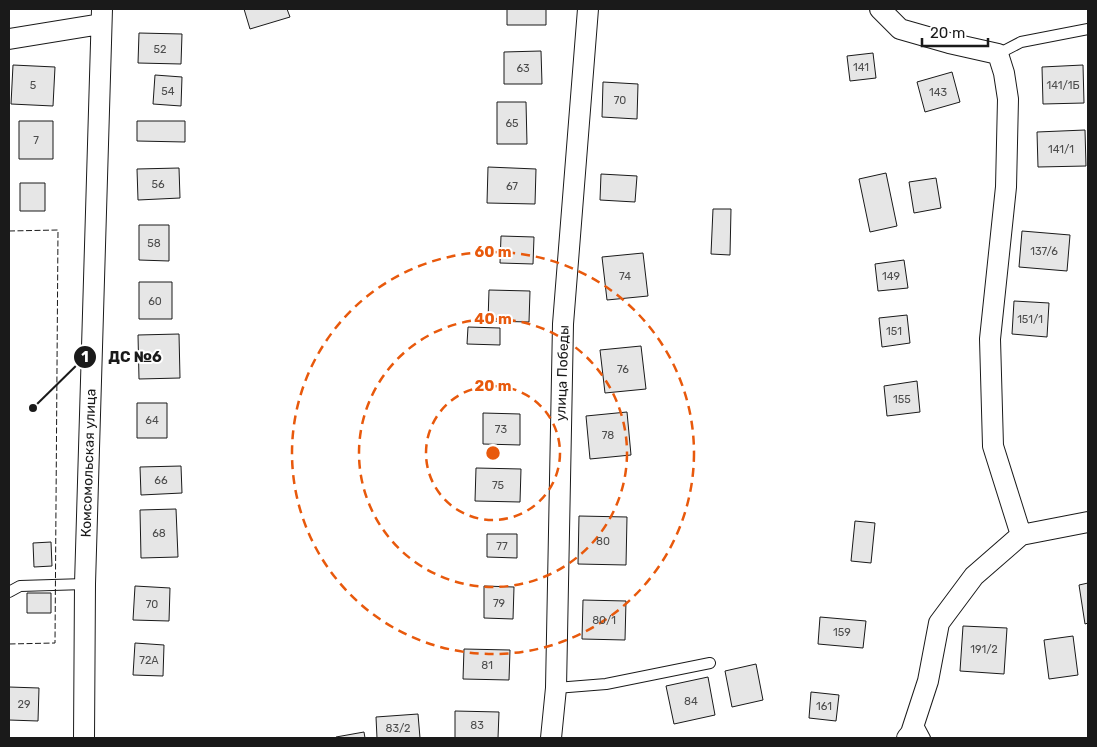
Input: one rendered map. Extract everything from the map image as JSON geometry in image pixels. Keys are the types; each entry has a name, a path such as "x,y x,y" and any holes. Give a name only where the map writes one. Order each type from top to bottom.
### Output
{"street":[{"name":"улица Победы","path":"551,738 556,688 563,324 588,9"},
{"path":"880,9 900,29 998,54 1004,73 1008,100 1006,187 990,339 993,446 1020,535"},
{"path":"9,39 101,17"},
{"name":"Комсомольская улица","path":"84,738 85,584 101,17"},
{"path":"907,738 916,720 928,681 939,623 974,576 1020,535 1088,522"}],"lane":[{"path":"998,54 1022,42 1088,29"},
{"path":"9,592 20,586 85,584"},
{"path":"556,688 606,684 710,663"},
{"path":"916,720 925,738"}],"building":[{"path":"244,9 287,9 290,17 250,29"},
{"path":"507,9 546,9 546,25 507,25"},
{"path":"139,33 182,34 181,64 138,63"},
{"path":"541,51 542,84 504,84 504,52"},
{"path":"873,53 876,78 850,81 847,56"},
{"path":"13,65 55,67 53,106 11,104"},
{"path":"1083,65 1084,103 1043,104 1042,67"},
{"path":"952,72 960,102 925,112 917,82"},
{"path":"155,75 182,77 181,106 153,104"},
{"path":"603,82 638,84 637,119 602,117"},
{"path":"497,102 526,102 527,144 497,144"},
{"path":"19,121 53,121 53,159 19,159"},
{"path":"137,121 185,121 185,142 137,141"},
{"path":"1085,130 1086,166 1038,167 1037,132"},
{"path":"488,167 536,169 535,204 487,203"},
{"path":"179,168 180,198 138,200 137,169"},
{"path":"886,173 897,226 870,232 859,179"},
{"path":"601,174 637,176 635,202 600,200"},
{"path":"936,178 941,208 914,213 909,182"},
{"path":"20,183 45,183 45,211 20,211"},
{"path":"713,209 731,209 730,255 711,254"},
{"path":"139,225 169,225 169,261 139,260"},
{"path":"1022,231 1070,235 1067,271 1019,267"},
{"path":"501,236 534,237 533,264 500,263"},
{"path":"643,253 648,296 607,300 602,257"},
{"path":"904,260 908,288 878,291 875,264"},
{"path":"139,282 172,282 172,319 139,319"},
{"path":"489,290 530,291 529,322 488,321"},
{"path":"1014,301 1049,303 1047,337 1012,334"},
{"path":"907,315 910,343 882,347 879,318"},
{"path":"468,327 500,328 500,345 467,344"},
{"path":"179,334 180,378 139,379 138,335"},
{"path":"641,346 646,389 605,393 600,350"},
{"path":"917,381 920,412 887,416 884,386"},
{"path":"137,403 167,403 167,438 137,438"},
{"path":"627,412 631,455 590,459 586,416"},
{"path":"483,413 520,414 520,445 483,444"},
{"path":"181,466 182,493 141,495 140,467"},
{"path":"476,468 521,469 520,502 475,501"},
{"path":"176,509 178,557 141,558 140,510"},
{"path":"579,516 627,517 626,565 578,564"},
{"path":"855,521 875,523 871,563 851,561"},
{"path":"487,534 517,534 517,558 487,557"},
{"path":"51,542 52,566 34,567 33,543"},
{"path":"1088,583 1088,623 1085,624 1079,585"},
{"path":"135,586 170,588 169,621 133,620"},
{"path":"484,586 514,587 513,619 484,618"},
{"path":"27,593 51,593 51,613 27,613"},
{"path":"583,600 626,601 625,640 582,639"},
{"path":"820,617 866,621 863,648 818,644"},
{"path":"963,626 1007,628 1004,674 960,671"},
{"path":"1073,636 1078,675 1049,679 1044,640"},
{"path":"135,643 164,645 163,676 133,675"},
{"path":"464,649 510,650 509,680 463,679"},
{"path":"756,664 763,700 732,707 725,671"},
{"path":"708,677 715,715 674,724 666,686"},
{"path":"9,687 39,688 38,721 9,720"},
{"path":"811,692 839,695 836,721 809,718"},
{"path":"455,711 499,712 498,738 455,738"},
{"path":"418,714 420,738 377,738 376,717"},
{"path":"364,732 365,738 336,737"}],"fence":[{"path":"9,231 58,230 55,643 9,644"}],"place":[{"name":"ДС №6","path":"33,408"}]}
